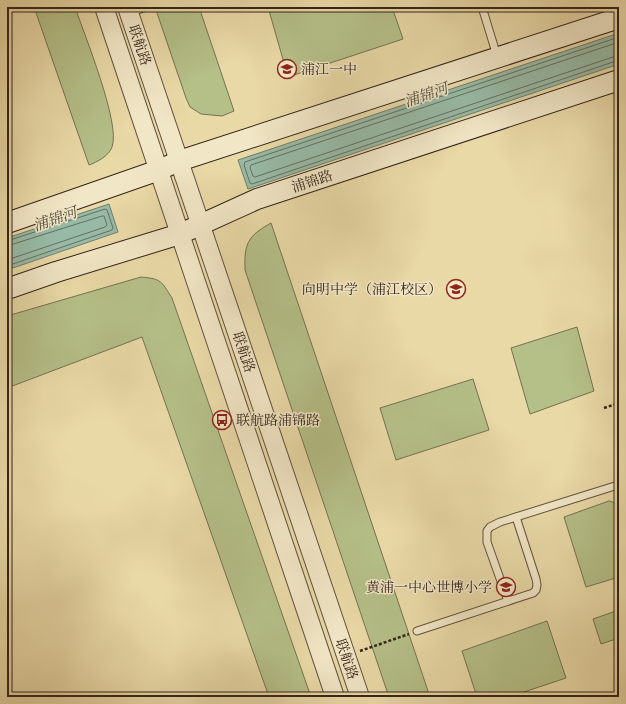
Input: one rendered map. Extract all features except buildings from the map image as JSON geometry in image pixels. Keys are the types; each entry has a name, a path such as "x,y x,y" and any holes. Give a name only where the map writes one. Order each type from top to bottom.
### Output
{"main road":[{"path":"7,223 160,176 497,58 619,18"},
{"name":"浦锦路","path":"7,288 56,272 198,218 619,80"}],"street":[{"name":"联航路","path":"104,7 335,697"},
{"name":"联航路","path":"128,10 360,697"}],"lane":[{"path":"128,10 146,7"},
{"path":"482,7 497,58"},
{"path":"508,601 487,542 487,531 495,524 516,517 618,485 619,488"},
{"path":"416,631 533,593 536,590 536,579 516,517"}],"path":[{"path":"604,408 619,403"},
{"path":"346,656 416,631"}],"green space":[{"path":"34,7 75,7 93,57 107,100 113,135 112,147 106,156 89,165"},
{"path":"155,7 199,7 234,111 222,116 201,114 190,107"},
{"path":"268,7 392,7 403,39 288,77"},
{"path":"271,223 430,697 389,697 245,270 245,253 249,241 252,236"},
{"path":"141,277 157,280 163,284 172,298 311,697 269,697 142,337 7,388 7,316"},
{"path":"577,327 594,391 530,414 511,348"},
{"path":"473,379 489,430 396,460 380,408"},
{"path":"609,501 616,504 619,510 619,577 586,587 564,517"},
{"path":"619,610 619,638 601,644 593,619"},
{"path":"547,621 566,678 509,697 477,697 462,651"}],"water":[{"path":"619,33 619,64 248,189 238,160"},
{"path":"109,204 118,232 7,270 7,238"}],"place":[{"name":"浦江一中","path":"287,69"},
{"name":"向明中学（浦江校区）","path":"456,289"},
{"name":"联航路浦锦路","path":"222,420"},
{"name":"黄浦一中心世博小学","path":"506,587"}],"water label":[{"name":"浦锦河","path":"426,95"},
{"name":"浦锦河","path":"55,219"}]}
